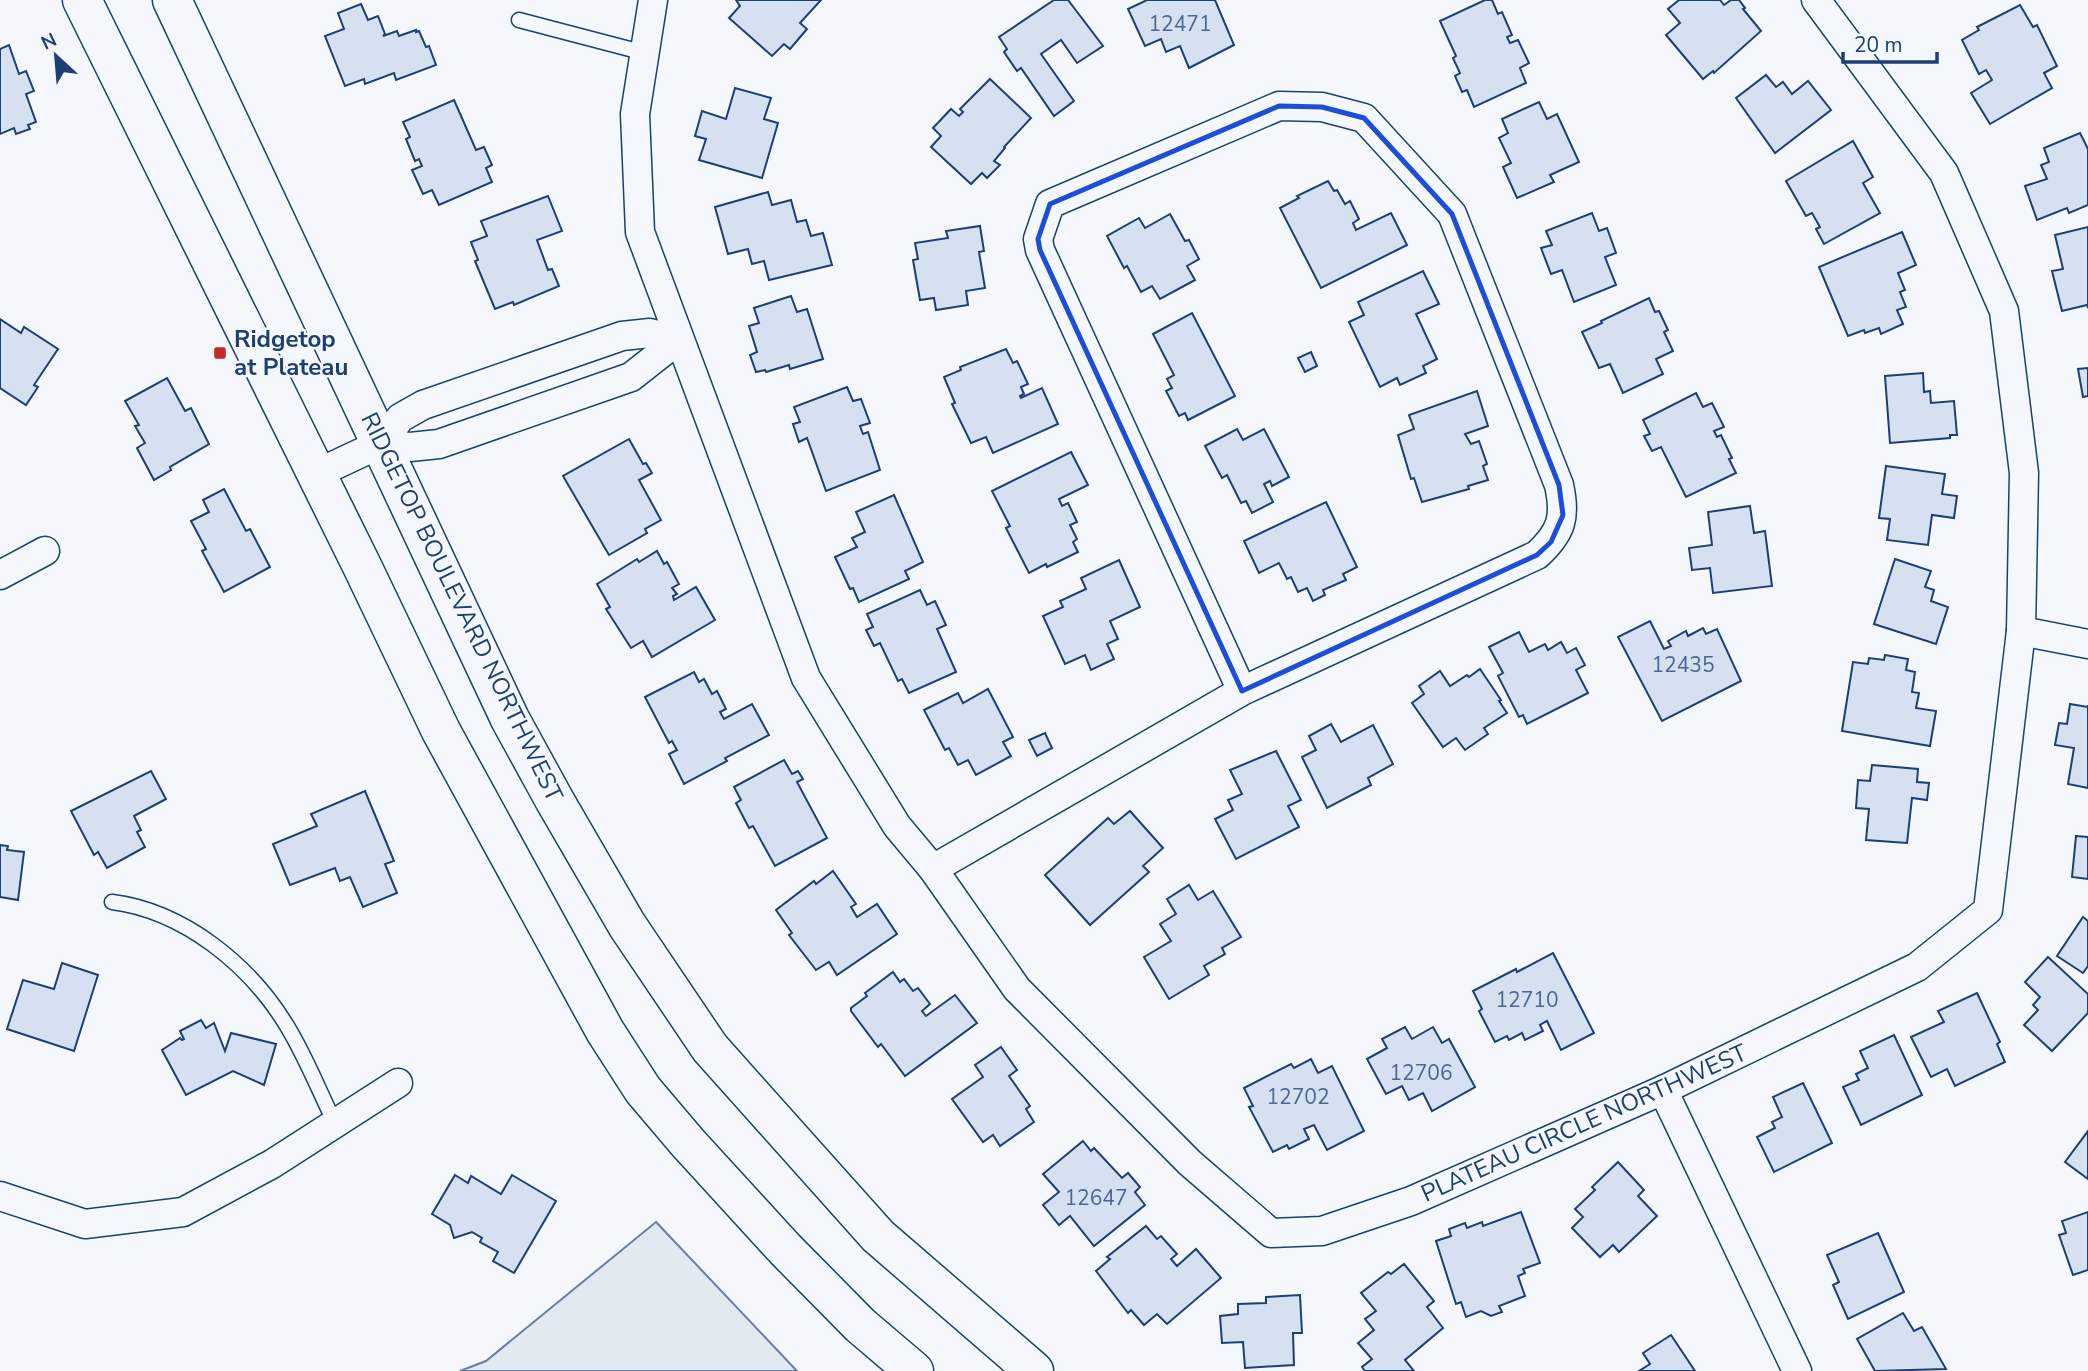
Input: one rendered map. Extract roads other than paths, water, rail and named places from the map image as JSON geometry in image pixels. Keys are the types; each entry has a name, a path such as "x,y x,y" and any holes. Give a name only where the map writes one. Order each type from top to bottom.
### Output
{"main road":[{"path":"82,0 447,743 605,1031 643,1090 688,1143 860,1325 914,1371"},
{"name":"RIDGETOP BOULEVARD NORTHWEST","path":"173,0 510,719 627,925 710,1048 878,1236 1034,1371"}],"street":[{"name":"PLATEAU CIRCLE NORTHWEST","path":"653,0 635,114 640,233 806,678 897,826 933,869 1017,989 1190,1163 1271,1233 1322,1231 1411,1201 1663,1090 1917,967 1988,910 2021,631 2024,473 2004,311 1944,173 1816,0"},
{"path":"933,869 1242,691 1536,555 1551,542 1563,515 1559,485 1452,214 1363,118 1322,107 1279,106 1050,204 1038,239 1040,250 1242,691"},
{"path":"316,474 382,443 401,418 436,400 622,336 650,333 678,340"},
{"path":"382,443 410,447 439,444 631,377 678,340"},
{"path":"0,575 45,551"},
{"path":"2021,631 2088,643"},
{"path":"0,1196 85,1224 183,1212 272,1164 398,1083"},
{"path":"1663,1090 1797,1371"}],"lane":[{"path":"519,20 645,52"},
{"path":"112,902 135,905 182,925 228,957 260,989 287,1026 335,1123"}],"place":[{"name":"Ridgetop at Plateau","path":"220,353"}]}
